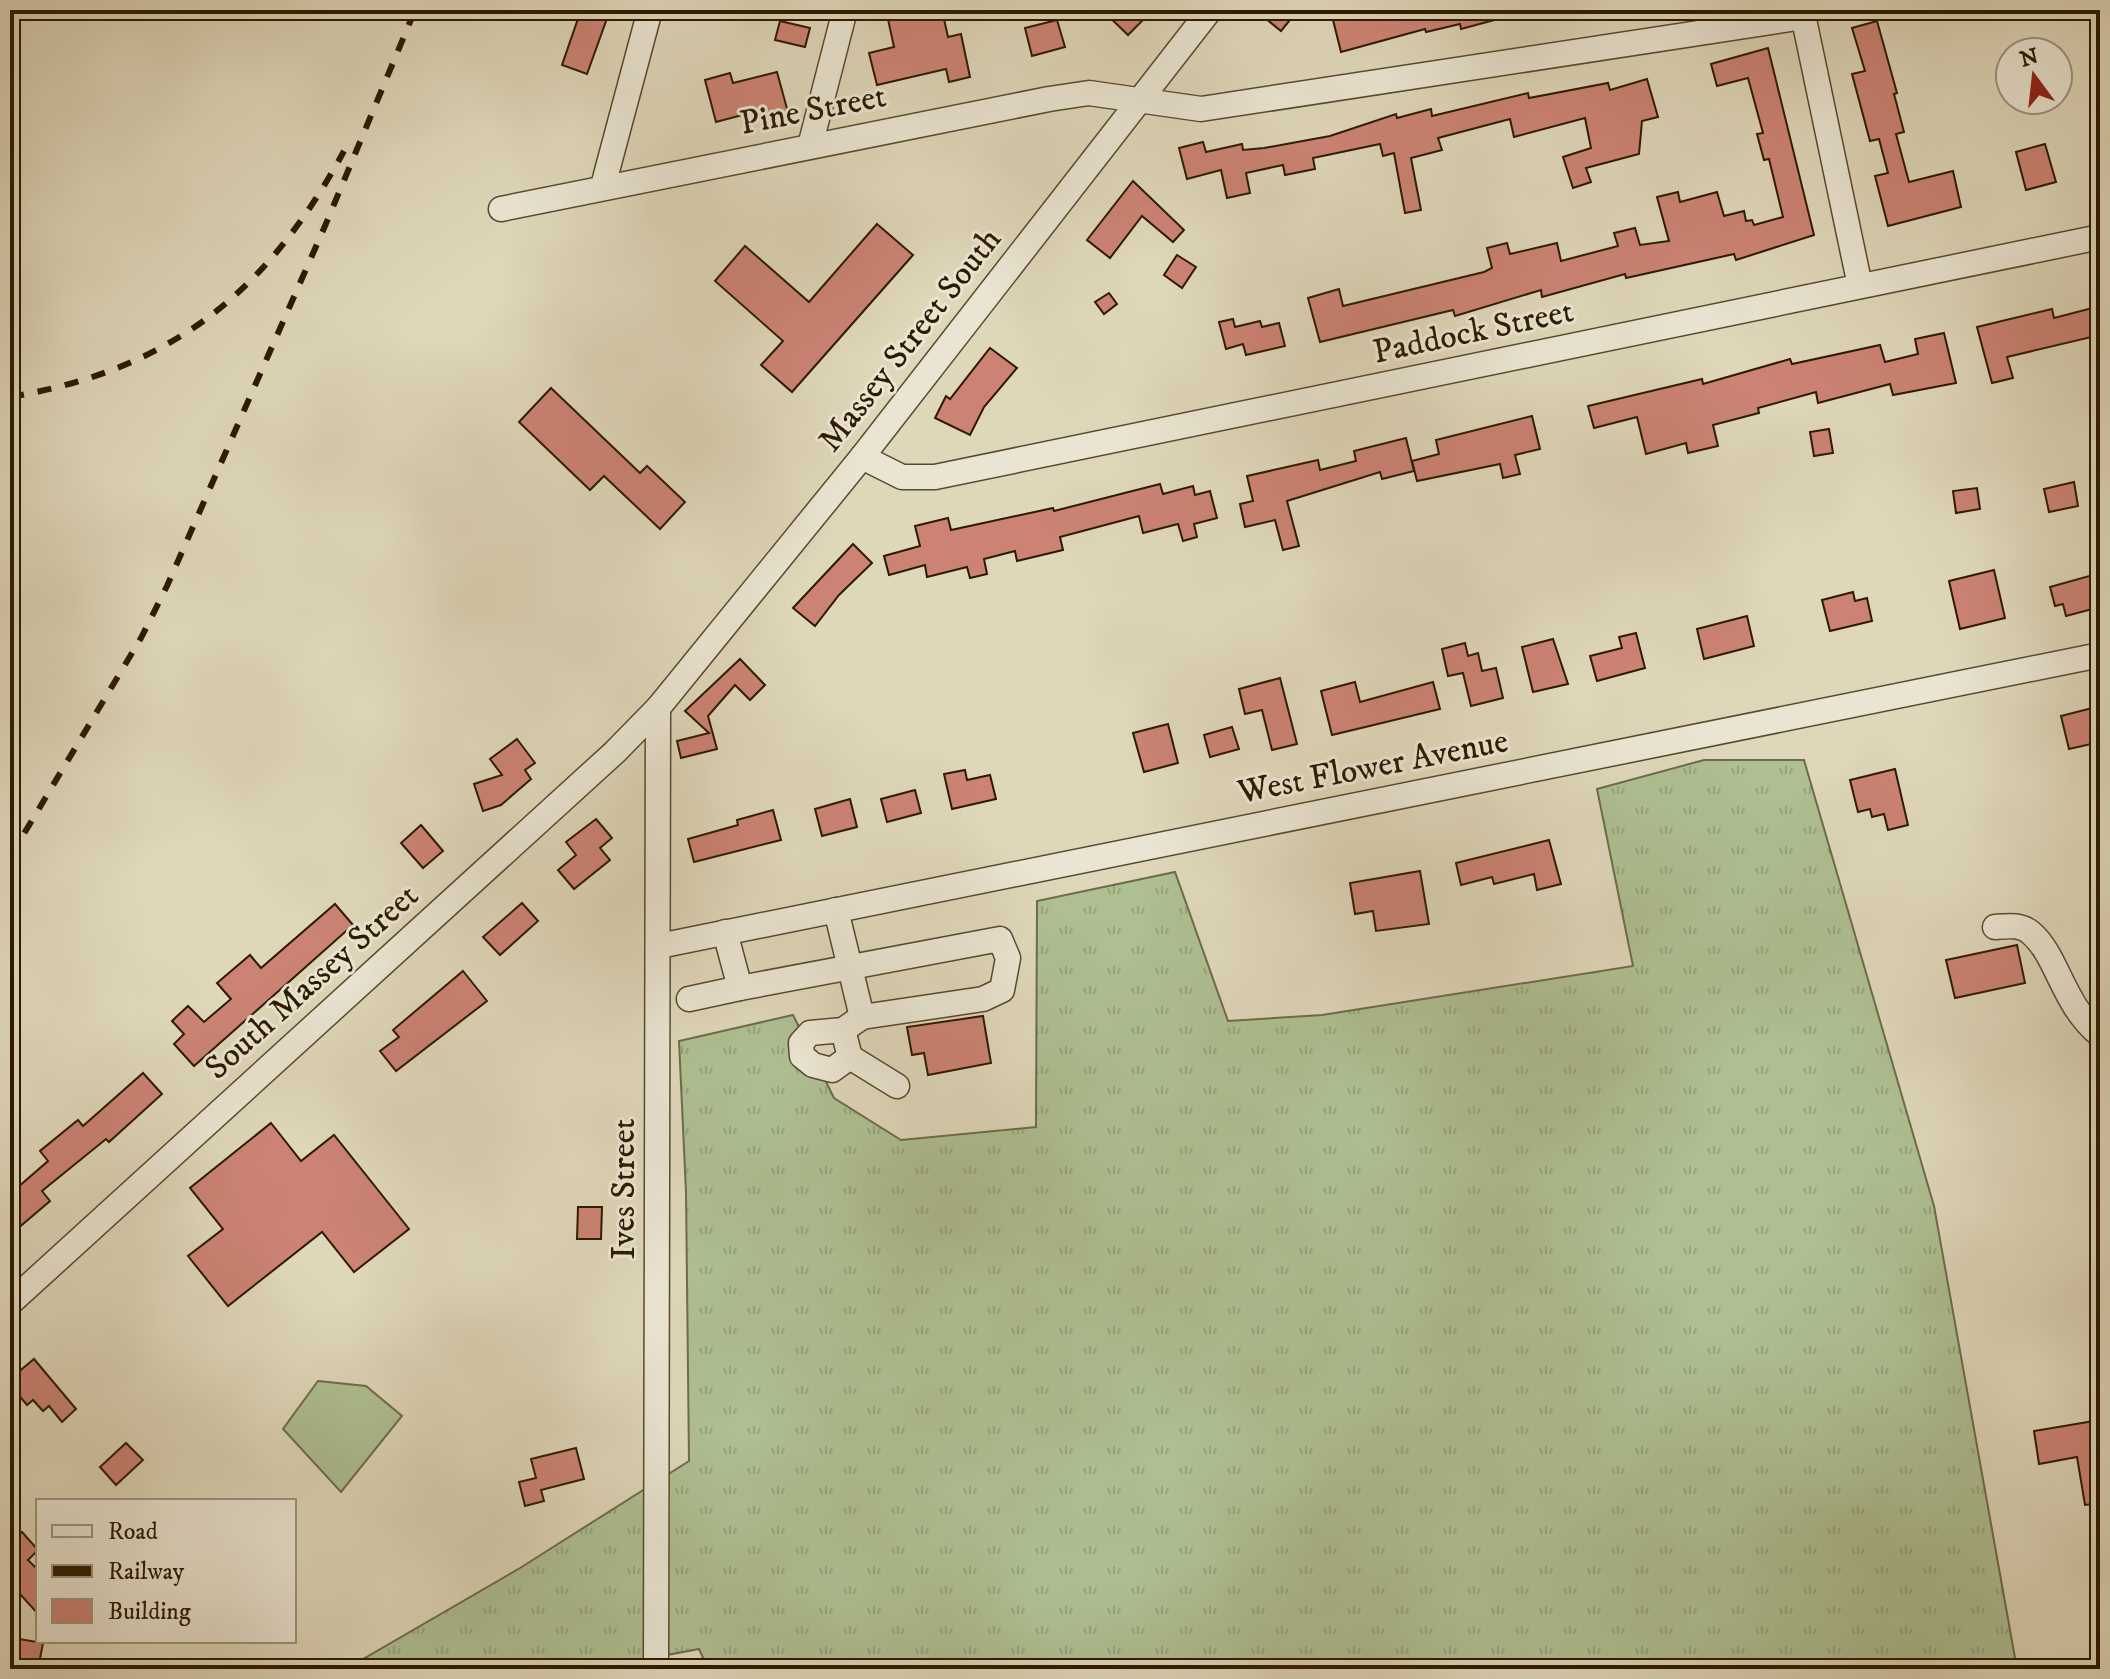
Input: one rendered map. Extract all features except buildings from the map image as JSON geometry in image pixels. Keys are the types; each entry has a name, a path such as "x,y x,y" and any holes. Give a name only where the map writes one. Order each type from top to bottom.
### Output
{"street":[{"path":"603,186 650,10"},
{"path":"810,146 845,10"},
{"name":"Massey Street South","path":"658,708 862,457 1210,10"},
{"path":"1803,14 1860,286"},
{"name":"Pine Street","path":"501,209 603,186 1075,95 1140,99 1201,109 1803,14"},
{"name":"Paddock Street","path":"862,457 902,477 935,477 2100,237"},
{"name":"West Flower Avenue","path":"659,946 2100,655"},
{"name":"Ives Street","path":"656,1669 658,708"},
{"name":"South Massey Street","path":"10,1303 615,752 658,708"},
{"path":"836,910 849,967 850,1057"},
{"path":"1995,927 2010,925 2028,930 2040,943 2079,1016 2100,1035"},
{"path":"725,932 740,988"},
{"path":"689,999 1000,939 1008,958 1002,990 983,999 810,1033 801,1043 802,1056 813,1065 832,1070 850,1057"},
{"path":"850,1057 897,1086"}],"green space":[{"path":"1704,760 1804,760 1934,1206 2017,1669 708,1669 699,1649 593,1669 346,1669 520,1568 689,1461 686,1192 679,1041 793,1015 834,1098 901,1140 1036,1127 1037,901 1175,872 1228,1021 1322,1015 1633,966 1597,789"},
{"path":"318,1381 366,1386 402,1416 341,1492 283,1429"}],"railway":[{"path":"10,857 141,638 167,586 325,226 415,10"},
{"path":"10,397 67,385 119,367 166,345 208,317 247,284 282,246 344,151"}]}
